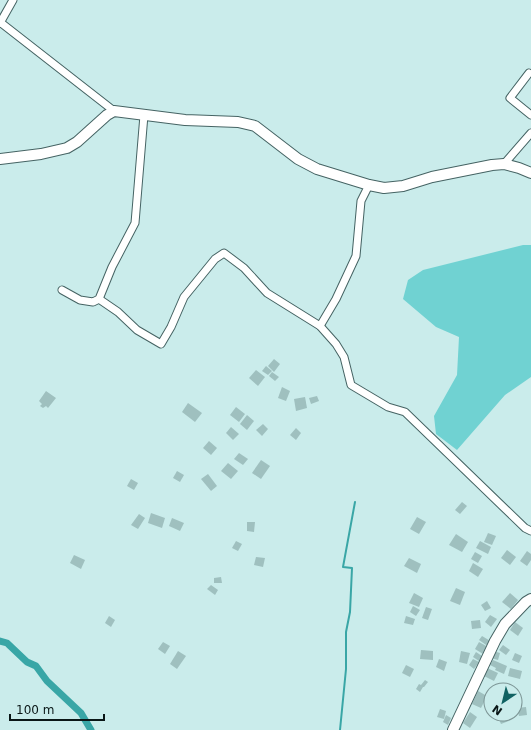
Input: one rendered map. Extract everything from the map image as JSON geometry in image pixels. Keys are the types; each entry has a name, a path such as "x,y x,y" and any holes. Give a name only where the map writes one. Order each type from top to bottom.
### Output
{"street":[{"path":"13,0 0,22 114,111 184,120 238,122 254,126 298,159 317,169 369,185 384,188 403,186 432,177 492,165 504,164 531,173"},
{"path":"529,73 510,98 531,115"},
{"path":"0,159 41,154 67,148 78,142 107,115 114,111"},
{"path":"62,290 80,300 93,302 99,299 112,267 135,223 144,115"},
{"path":"504,164 531,133"},
{"path":"320,326 336,299 356,256 361,201 369,185"},
{"path":"99,299 118,312 137,330 161,344 171,327 184,297 215,259 224,253 244,268 267,293 320,326 336,344 344,357 351,385 388,407 405,412 525,528 531,531"},
{"path":"453,730 494,641 505,624 526,602 531,599"}],"shaded area":[{"path":"523,245 531,245 531,377 505,395 457,450 436,434 434,416 457,375 459,337 436,327 403,299 408,280 423,270"}],"building":[{"path":"274,359 280,364 274,372 268,366"},
{"path":"266,366 272,371 268,375 262,371"},
{"path":"256,370 265,377 258,386 249,378"},
{"path":"272,372 279,377 275,381 269,376"},
{"path":"282,387 290,391 286,401 278,398"},
{"path":"46,391 56,398 48,408 46,406 43,408 40,406 42,404 39,401"},
{"path":"317,396 319,401 311,404 309,398"},
{"path":"305,397 307,408 296,411 294,399"},
{"path":"188,403 202,413 195,422 182,412"},
{"path":"236,407 245,414 239,422 230,415"},
{"path":"247,415 254,421 247,430 240,424"},
{"path":"263,424 268,429 262,436 256,430"},
{"path":"231,427 239,434 233,440 226,433"},
{"path":"296,428 301,433 296,440 290,435"},
{"path":"209,441 217,448 211,455 203,448"},
{"path":"239,453 248,459 243,465 234,459"},
{"path":"261,460 270,466 261,479 252,473"},
{"path":"228,463 238,471 231,479 221,471"},
{"path":"177,471 184,475 180,482 173,478"},
{"path":"208,474 217,486 211,491 201,479"},
{"path":"131,479 138,483 134,490 127,486"},
{"path":"462,502 467,506 460,514 455,510"},
{"path":"151,513 165,518 162,528 148,523"},
{"path":"139,514 145,518 138,529 131,525"},
{"path":"417,517 426,522 419,534 410,529"},
{"path":"172,518 184,523 180,531 169,526"},
{"path":"247,522 255,522 254,532 247,531"},
{"path":"488,533 496,536 492,545 484,542"},
{"path":"456,534 468,542 462,552 449,545"},
{"path":"236,541 242,544 238,551 232,548"},
{"path":"480,541 491,547 488,554 476,548"},
{"path":"507,550 516,557 510,565 501,558"},
{"path":"527,551 531,554 531,560 527,566 520,561"},
{"path":"475,552 482,556 478,563 471,559"},
{"path":"74,555 85,560 81,569 70,563"},
{"path":"256,557 265,558 263,567 254,565"},
{"path":"409,558 421,564 417,573 404,566"},
{"path":"473,563 483,569 478,577 469,571"},
{"path":"221,577 222,583 214,583 214,578"},
{"path":"211,585 218,590 215,595 207,589"},
{"path":"456,588 465,592 460,605 450,601"},
{"path":"414,593 423,598 419,607 409,603"},
{"path":"510,593 518,600 511,609 502,602"},
{"path":"487,601 491,608 485,611 481,605"},
{"path":"413,606 420,610 416,616 410,612"},
{"path":"426,607 432,609 428,620 422,618"},
{"path":"490,615 497,619 491,627 485,622"},
{"path":"109,616 115,620 111,627 105,623"},
{"path":"406,616 415,619 413,625 404,623"},
{"path":"480,620 481,628 472,629 471,621"},
{"path":"515,622 523,628 518,636 510,630"},
{"path":"482,636 492,642 489,647 479,640"},
{"path":"163,642 170,646 165,654 158,649"},
{"path":"479,642 488,647 483,654 475,649"},
{"path":"503,645 510,650 506,655 499,650"},
{"path":"421,650 433,651 433,660 420,659"},
{"path":"178,651 186,656 177,669 170,664"},
{"path":"461,651 470,653 467,664 459,662"},
{"path":"493,651 500,653 498,660 491,658"},
{"path":"476,652 482,656 479,661 473,657"},
{"path":"515,653 522,656 519,663 512,660"},
{"path":"439,659 447,662 444,671 436,667"},
{"path":"473,659 479,662 474,669 469,665"},
{"path":"493,660 507,666 504,674 495,670 496,668 490,665"},
{"path":"406,665 414,669 410,677 402,673"},
{"path":"487,668 498,673 494,681 484,676"},
{"path":"510,668 522,671 520,679 508,676"},
{"path":"425,680 428,682 420,692 416,689 419,684 421,685"},
{"path":"478,691 483,694 483,704 481,708 472,704"},
{"path":"523,707 526,707 527,715 523,716"},
{"path":"440,709 446,711 444,719 437,717"},
{"path":"470,712 477,717 470,728 463,723"},
{"path":"446,715 451,718 448,725 443,722"}],"waterway":[{"path":"340,730 346,669 346,632 350,612 352,568 343,567 355,502"},
{"path":"0,641 7,643 27,662 36,666 47,681 81,713 91,730"}]}
